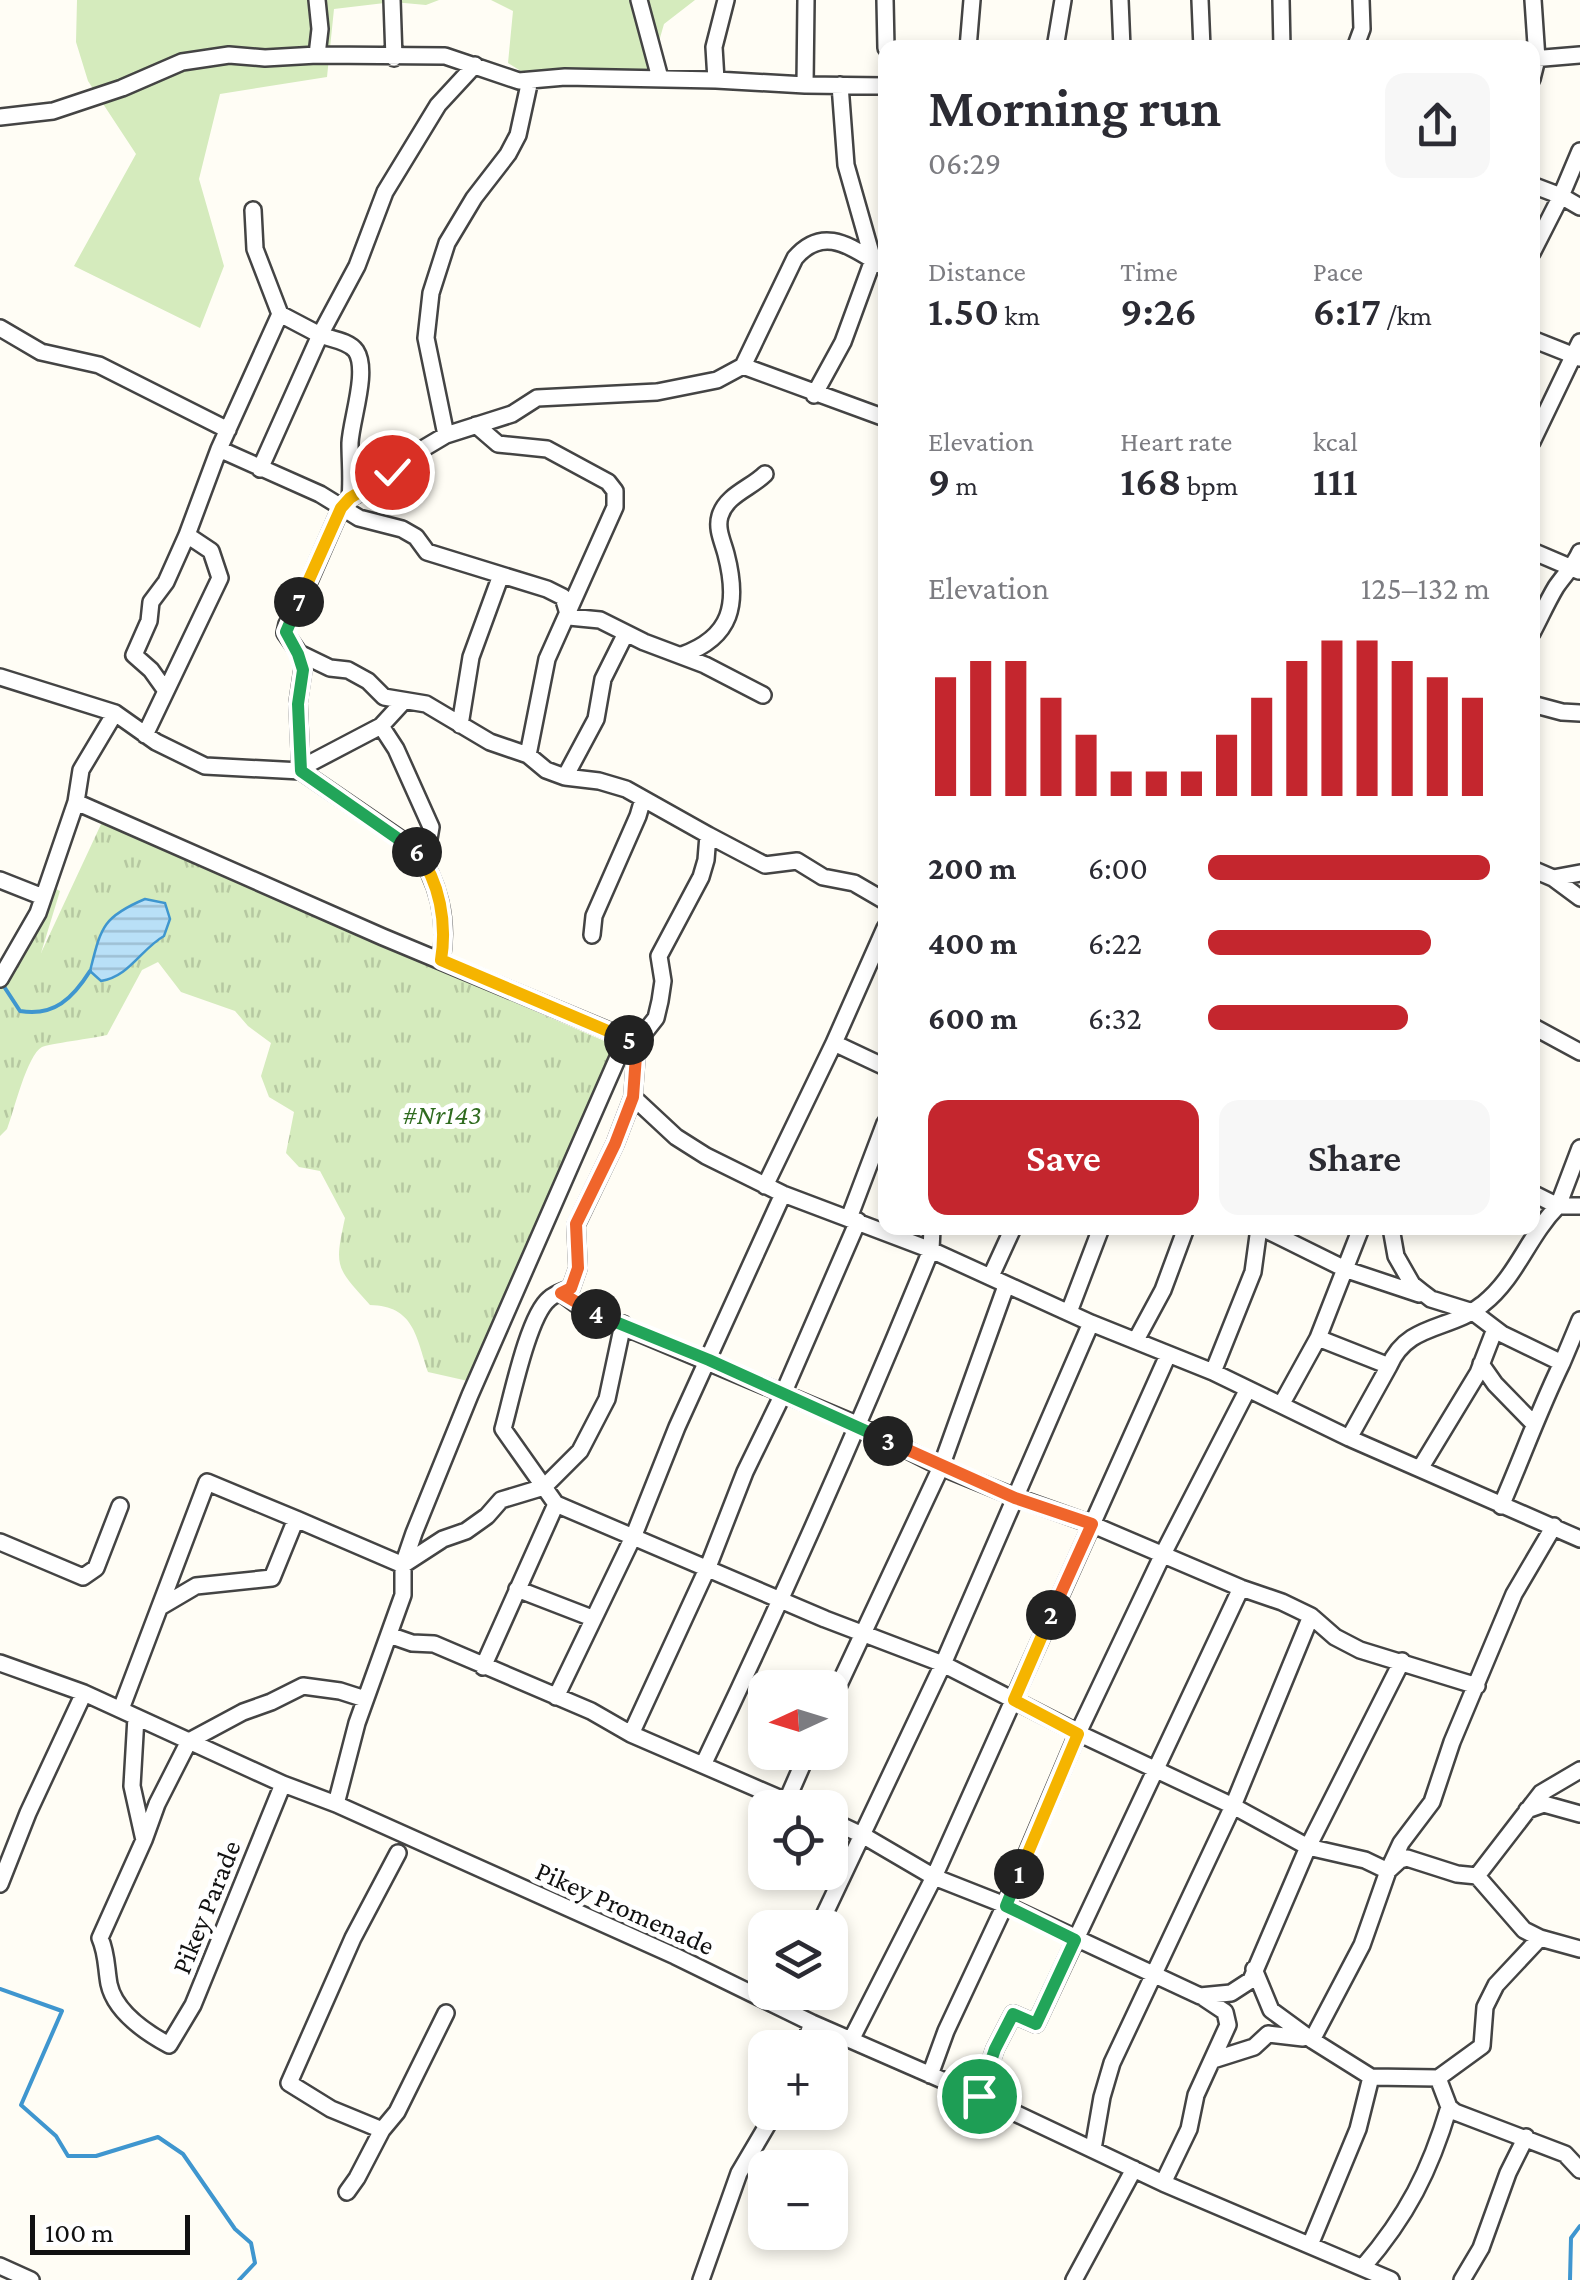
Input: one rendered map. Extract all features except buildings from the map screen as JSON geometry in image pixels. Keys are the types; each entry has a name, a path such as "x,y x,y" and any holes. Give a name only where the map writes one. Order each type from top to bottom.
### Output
{"street":[{"path":"317,0 317,55"},
{"path":"392,0 394,58"},
{"path":"639,0 660,78"},
{"path":"716,80 714,48 726,0"},
{"path":"805,86 806,0"},
{"path":"885,0 886,40"},
{"path":"969,40 972,0"},
{"path":"1056,40 1063,0"},
{"path":"1120,0 1122,40"},
{"path":"1200,0 1202,40"},
{"path":"1281,0 1282,40"},
{"path":"1358,40 1362,28 1361,0"},
{"path":"1533,0 1534,40"},
{"path":"0,117 54,111 182,62 249,54 265,58 445,56 508,79 660,78 878,86"},
{"path":"1540,58 1580,55"},
{"path":"260,469 320,335 357,266 385,192 438,104 475,65"},
{"path":"446,435 426,338 431,293 447,244 518,134 530,80"},
{"path":"840,85 846,165 878,261"},
{"path":"1540,237 1580,151"},
{"path":"1540,188 1580,207"},
{"path":"252,210 255,250 280,314 320,335 348,344 358,359 359,382 350,446 353,466 345,503 286,624 303,670 298,704 301,770"},
{"path":"345,503 446,435 512,414 537,398 658,392 717,380 743,366 795,258 808,244 832,241 856,249 878,263"},
{"path":"814,394 878,266"},
{"path":"166,691 134,655 149,621 152,602 188,535 219,449 280,314"},
{"path":"0,328 41,352 99,366 228,430"},
{"path":"1540,341 1578,352 1540,426"},
{"path":"743,366 878,416"},
{"path":"476,426 498,444 547,449 608,482 615,490 615,507 547,659 528,755"},
{"path":"219,449 345,503 358,518 402,529 427,552 548,589 563,597 568,617"},
{"path":"682,655 714,641 728,618 729,571 719,518 736,494 765,474"},
{"path":"145,734 220,578 217,560 188,535"},
{"path":"1540,618 1560,582 1576,570 1580,552"},
{"path":"1540,555 1576,570"},
{"path":"460,726 471,657 501,575"},
{"path":"568,617 600,620 763,695"},
{"path":"566,777 596,719 603,680 626,632"},
{"path":"298,654 330,668 348,670 368,680 384,696 426,704 490,742 528,755 546,770 612,784 766,864 797,861 823,877 854,883 878,897"},
{"path":"0,677 115,712 145,734 204,766 301,770 382,726 404,701"},
{"path":"1540,706 1580,713"},
{"path":"0,979 38,913 76,802 81,770 115,712"},
{"path":"382,726 431,827 425,862"},
{"path":"301,770 415,849 425,862 441,905 441,960"},
{"path":"592,935 594,916 643,799"},
{"path":"76,802 632,1041"},
{"path":"336,1804 364,1699 403,1595 403,1565 470,1395 632,1041 656,1018 664,982 658,956 701,877 708,835"},
{"path":"1540,872 1580,898"},
{"path":"1553,878 1580,873"},
{"path":"0,880 43,897"},
{"path":"765,1186 878,944"},
{"path":"1540,1030 1580,1052"},
{"path":"632,1041 633,1097 576,1224 578,1268 571,1288 546,1300 536,1320 502,1430 556,1504 943,1664 1078,1734 1233,1806 1308,1847 1365,1860 1388,1871"},
{"path":"834,1044 878,1064"},
{"path":"633,1097 676,1137 706,1156 782,1194 878,1229"},
{"path":"631,1734 783,1394 854,1220 878,1145"},
{"path":"1540,1224 1558,1206 1580,1148"},
{"path":"556,1697 634,1535 677,1428 782,1194"},
{"path":"1540,1197 1558,1206 1580,1206"},
{"path":"892,1235 1091,1323 1214,1372 1349,1438 1580,1539"},
{"path":"703,1765 782,1600 858,1425 931,1250 932,1235"},
{"path":"991,1276 1009,1235"},
{"path":"1069,1312 1098,1235"},
{"path":"1136,1340 1163,1290 1183,1235"},
{"path":"1214,1372 1246,1296 1259,1235"},
{"path":"1274,1235 1347,1270 1473,1312 1495,1329 1562,1363"},
{"path":"1281,1405 1318,1338 1360,1235"},
{"path":"1393,1235 1400,1265 1412,1284 1431,1298"},
{"path":"1349,1438 1402,1343 1473,1312 1514,1274 1534,1235"},
{"path":"845,1670 941,1467 1006,1286"},
{"path":"561,1293 584,1310 858,1425 941,1467 1092,1524 1240,1588 1264,1594 1311,1616 1360,1650 1476,1686"},
{"path":"1501,1506 1533,1422 1580,1320"},
{"path":"827,1910 943,1664 1091,1323"},
{"path":"403,1565 487,1516 500,1500 544,1487 580,1452 607,1399 623,1324"},
{"path":"1421,1467 1466,1396 1495,1329"},
{"path":"1318,1338 1389,1366"},
{"path":"851,2040 934,1877 1168,1355"},
{"path":"1482,1364 1533,1422"},
{"path":"930,2076 946,2031 1006,1906 1078,1734 1163,1554 1248,1389"},
{"path":"121,1708 207,1482 403,1565"},
{"path":"483,1668 556,1504"},
{"path":"0,1542 83,1577 96,1568 120,1506"},
{"path":"162,1606 196,1586 272,1578 296,1519"},
{"path":"1312,2040 1362,1945 1388,1871 1409,1828 1432,1802 1514,1594 1554,1526"},
{"path":"979,2096 995,2049 1013,2014 1036,2024 1240,1588"},
{"path":"517,1589 592,1618"},
{"path":"1093,2149 1112,2063 1233,1806 1311,1616"},
{"path":"388,1635 434,1644 763,1790"},
{"path":"1200,1996 1231,1993 1251,1980 1308,1847 1402,1661"},
{"name":"Pikey Promenade","path":"0,1663 121,1708 748,1991"},
{"path":"144,1840 189,1740 302,1686 364,1699"},
{"path":"0,1884 84,1693"},
{"path":"136,1717 132,1786 144,1840"},
{"path":"1476,1876 1542,1793 1580,1770"},
{"name":"Pikey Parade","path":"144,1840 100,1938 107,1954 110,1990 118,2007 169,2045 193,2006 283,1784"},
{"path":"1527,1810 1544,1804 1580,1814"},
{"path":"848,1828 934,1877 1218,2004 1228,2018 1226,2032 1196,2095 1189,2129 1163,2183"},
{"path":"382,2130 332,2109 288,2083 353,1938 398,1853"},
{"path":"1388,1871 1407,1858 1476,1876 1524,1930 1580,1948"},
{"path":"1254,1969 1272,2010 1371,2077 1438,2078 1482,2046 1485,2007 1496,1985 1540,1938"},
{"name":"Pikey Promenade","path":"786,2010 1163,2183 1391,2280"},
{"path":"347,2192 382,2130 397,2112 446,2013"},
{"path":"809,2030 812,2023"},
{"path":"1213,2060 1254,2047 1268,2034 1293,2034 1312,2040"},
{"path":"1310,2245 1358,2129 1371,2077"},
{"path":"1438,2078 1449,2107 1455,2112 1566,2154 1580,2170"},
{"path":"1363,2268 1394,2231 1412,2201 1436,2151 1449,2107"},
{"path":"701,2280 740,2173 765,2130"},
{"path":"1462,2280 1480,2248 1508,2173 1526,2138"},
{"path":"1074,2280 1134,2169"},
{"path":"0,2266 31,2280"}],"green space":[{"path":"77,0 439,0 426,5 393,2 334,9 327,77 220,94 199,179 224,266 200,328 74,266 136,154 88,81 76,42"},
{"path":"491,0 695,0 664,24 649,76 532,78 508,63 513,11"},
{"name":"#Nr143","path":"103,820 616,1046 468,1381 428,1372 416,1335 405,1317 370,1305 344,1274 339,1247 345,1218 320,1171 299,1167 286,1153 294,1112 269,1097 261,1076 271,1043 235,1011 181,992 158,962 142,970 107,1035 46,1046 36,1052 7,1129 0,1136 0,988 52,887 60,891 41,953"}],"water":[{"path":"145,899 165,903 170,919 164,936 119,974 101,981 90,971 105,926 120,912"}],"waterway":[{"path":"3,985 20,1011 43,1011 69,997 90,971"},
{"path":"0,1989 62,2011 21,2105 56,2136 68,2156 96,2156 158,2137 183,2154 235,2229 251,2243 255,2263 239,2280"},
{"path":"1570,2280 1571,2238 1580,2226"}],"route":[{"path":"392,472 341,508 286,624 303,670 298,704 301,771 415,849 425,862 441,905 441,960 637,1042 633,1097 576,1224 578,1268 571,1288 561,1293 584,1310 858,1425 941,1467 1092,1524 1014,1700 1078,1734 1006,1906 1075,1940 1036,2024 1013,2014 995,2049 979,2096"}]}
